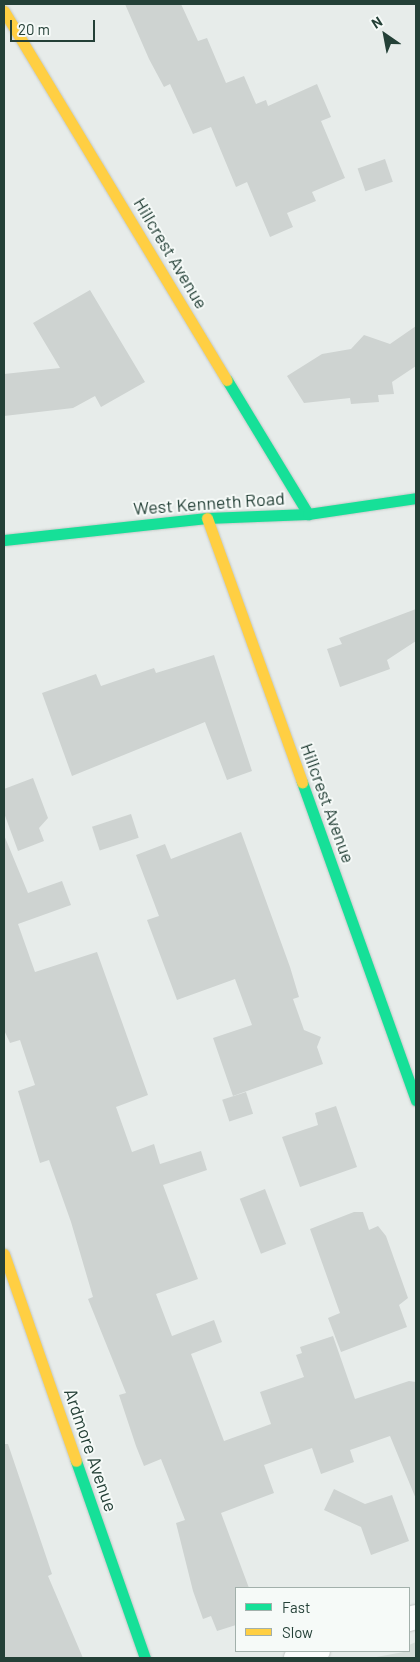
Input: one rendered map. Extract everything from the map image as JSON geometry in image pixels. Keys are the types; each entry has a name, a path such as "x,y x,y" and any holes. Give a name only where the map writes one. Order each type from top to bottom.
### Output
{"street":[{"name":"Hillcrest Avenue","path":"4,11 308,514"},
{"name":"West Kenneth Road","path":"4,540 206,518 308,514 416,498"},
{"name":"Hillcrest Avenue","path":"206,518 416,1100"},
{"name":"Ardmore Avenue","path":"4,1254 145,1658"},
{"path":"296,1658 315,1652"}],"shaded area":[{"path":"416,1642 416,1658 371,1658 410,1652 410,1645"}],"building":[{"path":"125,4 181,4 198,41 207,38 226,83 244,76 256,104 266,100 268,106 317,84 331,117 321,121 345,178 312,192 316,201 287,213 293,227 270,237 247,182 236,187 211,127 193,134 170,84 164,87 149,59"},
{"path":"385,159 393,182 365,191 358,168"},
{"path":"90,290 145,382 101,407 95,396 73,408 4,416 4,374 60,368 33,323"},
{"path":"416,326 416,366 392,382 394,394 378,395 379,402 351,404 350,398 304,403 287,376 322,354 351,349 364,335 390,344"},
{"path":"416,609 416,641 387,660 390,669 340,687 327,649 342,644 339,638"},
{"path":"214,655 252,771 227,780 205,722 72,776 42,693 96,674 101,686 154,668 156,673"},
{"path":"33,778 48,818 39,828 44,841 18,851 4,813 4,789"},
{"path":"131,814 139,838 100,850 92,827"},
{"path":"241,832 290,967 299,997 293,999 304,1030 321,1037 317,1047 323,1064 233,1096 213,1038 252,1025 235,979 177,1000 147,920 159,916 136,855 165,844 171,859"},
{"path":"4,835 28,893 62,881 71,905 18,924 35,972 97,952 148,1095 116,1107 132,1152 154,1144 160,1164 201,1151 207,1170 163,1185 198,1279 156,1294 172,1336 214,1320 222,1342 191,1354 224,1441 271,1424 260,1392 304,1377 296,1355 302,1353 300,1347 333,1336 355,1399 409,1381 416,1382 416,1499 390,1436 350,1450 354,1462 321,1474 312,1448 264,1465 274,1493 221,1513 249,1587 235,1587 235,1625 217,1631 211,1616 203,1619 193,1591 176,1523 185,1520 161,1459 144,1466 136,1446 119,1395 126,1393 88,1299 93,1297 71,1222 49,1160 40,1163 18,1091 35,1085 20,1040 10,1043 4,1030"},
{"path":"246,1092 253,1114 229,1122 222,1100"},
{"path":"336,1106 357,1167 300,1187 282,1137 318,1125 315,1113"},
{"path":"265,1189 286,1244 261,1254 240,1199"},
{"path":"354,1212 363,1212 369,1230 378,1226 386,1236 408,1298 399,1305 407,1327 341,1352 328,1318 340,1313 310,1229"},
{"path":"4,1444 8,1444 52,1574 48,1576 83,1658 4,1658"},
{"path":"334,1489 365,1504 392,1495 409,1541 371,1555 361,1527 324,1510"}],"traffic: fast":[{"path":"227,380 308,514"},
{"path":"4,540 207,518 308,514 416,498"},
{"path":"302,782 416,1100"},
{"path":"76,1461 145,1658"}],"traffic: slow":[{"path":"4,11 227,380"},
{"path":"207,518 302,782"},
{"path":"4,1254 76,1461"}]}
